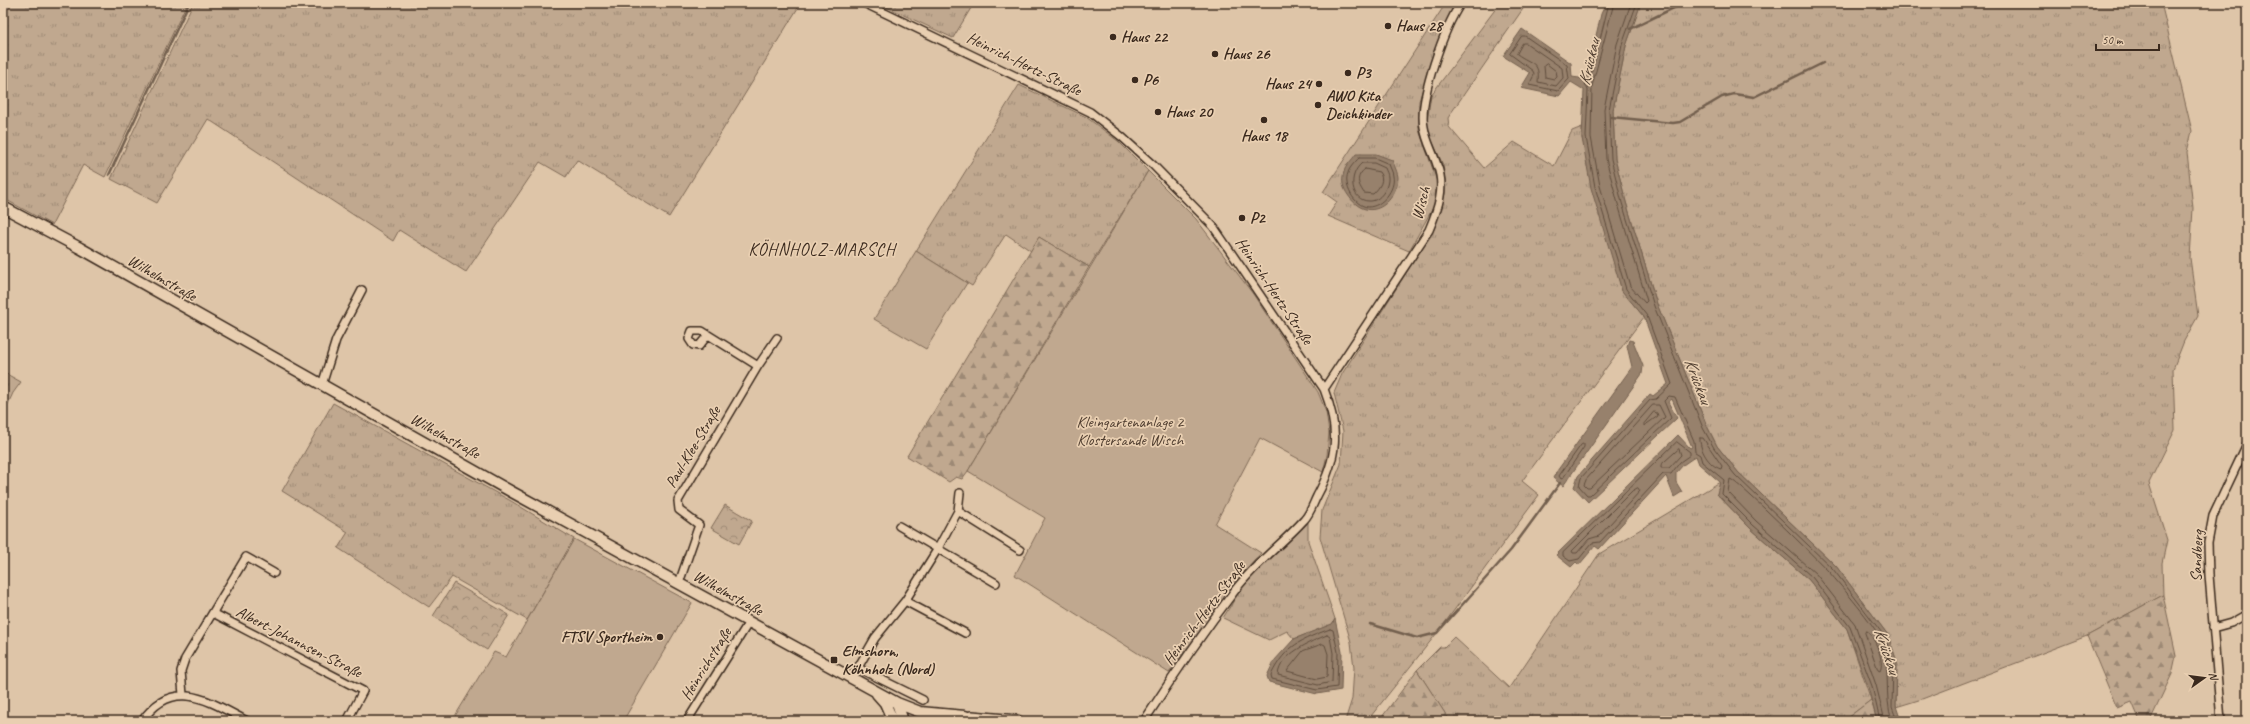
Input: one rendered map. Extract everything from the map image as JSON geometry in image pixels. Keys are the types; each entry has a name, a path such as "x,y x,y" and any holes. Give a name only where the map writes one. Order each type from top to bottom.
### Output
{"main road":[{"name":"Wilhelmstraße","path":"3,207 80,248 680,584 897,703 920,712 972,717"},
{"name":"Wilhelmstraße","path":"873,689 885,704 889,719"},
{"path":"897,703 903,721"},
{"path":"951,721 972,717 1017,721"}],"street":[{"name":"Heinrich-Hertz-Straße","path":"864,3 1090,112 1122,137 1175,186 1213,226 1324,389 1332,411 1336,432 1334,456 1326,481 1305,519 1268,554 1237,588 1144,721"},
{"name":"Wisch","path":"1324,389 1429,230 1435,215 1441,196 1441,180 1424,127 1422,111 1446,29 1461,3"},
{"path":"322,384 336,340 362,290"},
{"path":"708,335 758,366"},
{"name":"Paul-Klee-Straße","path":"680,584 699,525 696,521 680,511 677,503 758,366 777,338"},
{"name":"Sandberg","path":"2221,721 2208,566 2208,543 2213,516 2247,444"},
{"path":"852,678 875,638 905,601 937,550 958,511 960,493"},
{"path":"958,511 1020,550"},
{"path":"899,526 937,550 942,550 996,583"},
{"name":"Albert-Johannsen-Straße","path":"183,695 181,671 185,659 246,557 274,573"},
{"path":"905,601 965,633"},
{"name":"Albert-Johannsen-Straße","path":"213,613 363,691 347,721"},
{"path":"2213,628 2231,623 2247,614"},
{"name":"Heinrichstraße","path":"687,721 749,622"},
{"path":"858,668 924,700"},
{"path":"142,721 151,709 162,701 183,695 200,698 247,721"}],"green space":[{"path":"3,3 187,3 105,177 83,165 52,225 3,198"},
{"path":"193,3 801,3 669,217 577,160 566,177 540,162 466,272 399,230 393,241 208,119 157,203 111,179"},
{"path":"878,3 974,3 953,38"},
{"path":"1446,3 1459,3 1443,28 1419,101 1419,130 1437,181 1434,206 1409,251 1328,216 1337,202 1323,192"},
{"path":"1500,3 1527,3 1451,113 1448,118 1449,127 1484,168 1514,142 1554,166 1572,131 1582,127 1582,138 1622,291 1644,317 1522,481 1539,495 1441,628 1367,721 1345,721 1352,699 1354,668 1351,642 1320,537 1322,510 1341,464 1343,431 1334,393 1342,374 1434,229 1445,194 1445,180 1443,165 1430,136 1427,122 1431,95"},
{"path":"1641,3 2157,3 2162,7 2192,131 2187,152 2193,208 2190,258 2198,316 2184,341 2173,369 2175,430 2149,483 2167,540 2162,563 2163,595 2087,636 1922,699 1896,707 1897,662 1888,635 1836,566 1738,472 1717,446 1707,426 1657,304 1626,202 1615,159 1613,110 1626,46"},
{"path":"1019,85 1086,117 1118,141 1148,171 1089,267 1039,237 1031,251 1006,234 972,286 916,251"},
{"name":"Kleingartenanlage 2 Klostersande Wisch","path":"1148,171 1196,219 1253,294 1318,392 1326,412 1329,433 1327,455 1323,472 1260,438 1215,524 1261,553 1236,582 1169,673 1015,575 1045,518 968,471"},
{"path":"1039,237 1089,267 968,471 962,479 956,477 949,482 907,456"},
{"path":"916,251 967,283 926,349 874,319"},
{"path":"3,372 21,382 13,393 3,415"},
{"path":"333,403 511,501 574,539 527,620 452,577 429,607 338,548 348,532 282,491"},
{"path":"1720,482 1717,494 1750,528 1809,580 1847,629 1871,700 1843,721 1450,721 1417,670 1440,647 1444,647 1454,637 1509,688 1599,554"},
{"path":"725,505 752,521 739,544 711,528"},
{"path":"1308,515 1308,541 1335,619 1333,624 1294,639 1287,631 1269,640 1223,618 1241,589"},
{"path":"574,539 692,603 623,721 452,721 494,652 506,657"},
{"path":"454,583 509,615 487,650 433,616"},
{"path":"2163,595 2176,656 2172,674 2150,721 2140,721 2132,702 2117,708 2087,636"},
{"path":"1417,670 1450,721 1379,721"},
{"path":"1871,700 1877,721 1843,721"}],"water":[{"name":"Krückau","path":"1606,3 1641,3 1626,46 1613,110 1615,159 1626,202 1657,304 1707,426 1717,446 1738,472 1836,566 1888,635 1897,662 1896,706 1901,721 1877,721 1868,687 1847,629 1809,580 1750,528 1717,494 1720,482 1699,464 1696,456 1683,465 1676,473 1676,482 1682,492 1674,497 1666,476 1599,549 1595,546 1579,565 1576,562 1571,567 1556,555 1678,435 1690,448 1692,447 1672,399 1668,402 1677,418 1588,502 1574,487 1578,476 1650,394 1653,396 1668,384 1644,317 1622,291 1591,188 1582,138 1584,90 1571,82 1559,96 1521,88 1530,73 1503,56 1522,29 1571,63 1572,77 1586,79 1601,14"},
{"path":"1356,154 1376,154 1392,160 1395,167 1398,178 1396,188 1386,204 1379,208 1371,210 1363,208 1355,203 1345,190 1343,175 1347,165"},
{"path":"1629,340 1633,341 1643,366 1642,374 1563,486 1553,478 1557,471 1632,367 1627,346"},
{"path":"1335,619 1342,652 1341,690 1317,694 1269,682 1267,676 1274,661 1294,639 1332,624"}],"waterway":[{"path":"109,175 189,3"},
{"path":"1630,29 1684,3"},
{"path":"1611,117 1673,123 1680,122 1722,97 1734,94 1754,97 1823,63"},
{"path":"1370,624 1417,638 1437,633 1511,550 1560,483"}],"place":[{"name":"Haus 28","path":"1388,26"},
{"name":"Haus 22","path":"1113,37"},
{"name":"Haus 26","path":"1215,54"},
{"name":"P3","path":"1348,73"},
{"name":"P6","path":"1135,80"},
{"name":"Haus 24","path":"1319,84"},
{"name":"AWO Kita Deichkinder","path":"1318,105"},
{"name":"Haus 20","path":"1158,112"},
{"name":"Haus 18","path":"1264,120"},
{"name":"P2","path":"1242,218"},
{"name":"FTSV Sportheim","path":"660,637"},
{"name":"Elmshorn, Köhnholz (Nord)","path":"834,660"}],"district":[{"name":"KÖHNHOLZ-MARSCH","path":"822,249"}]}
